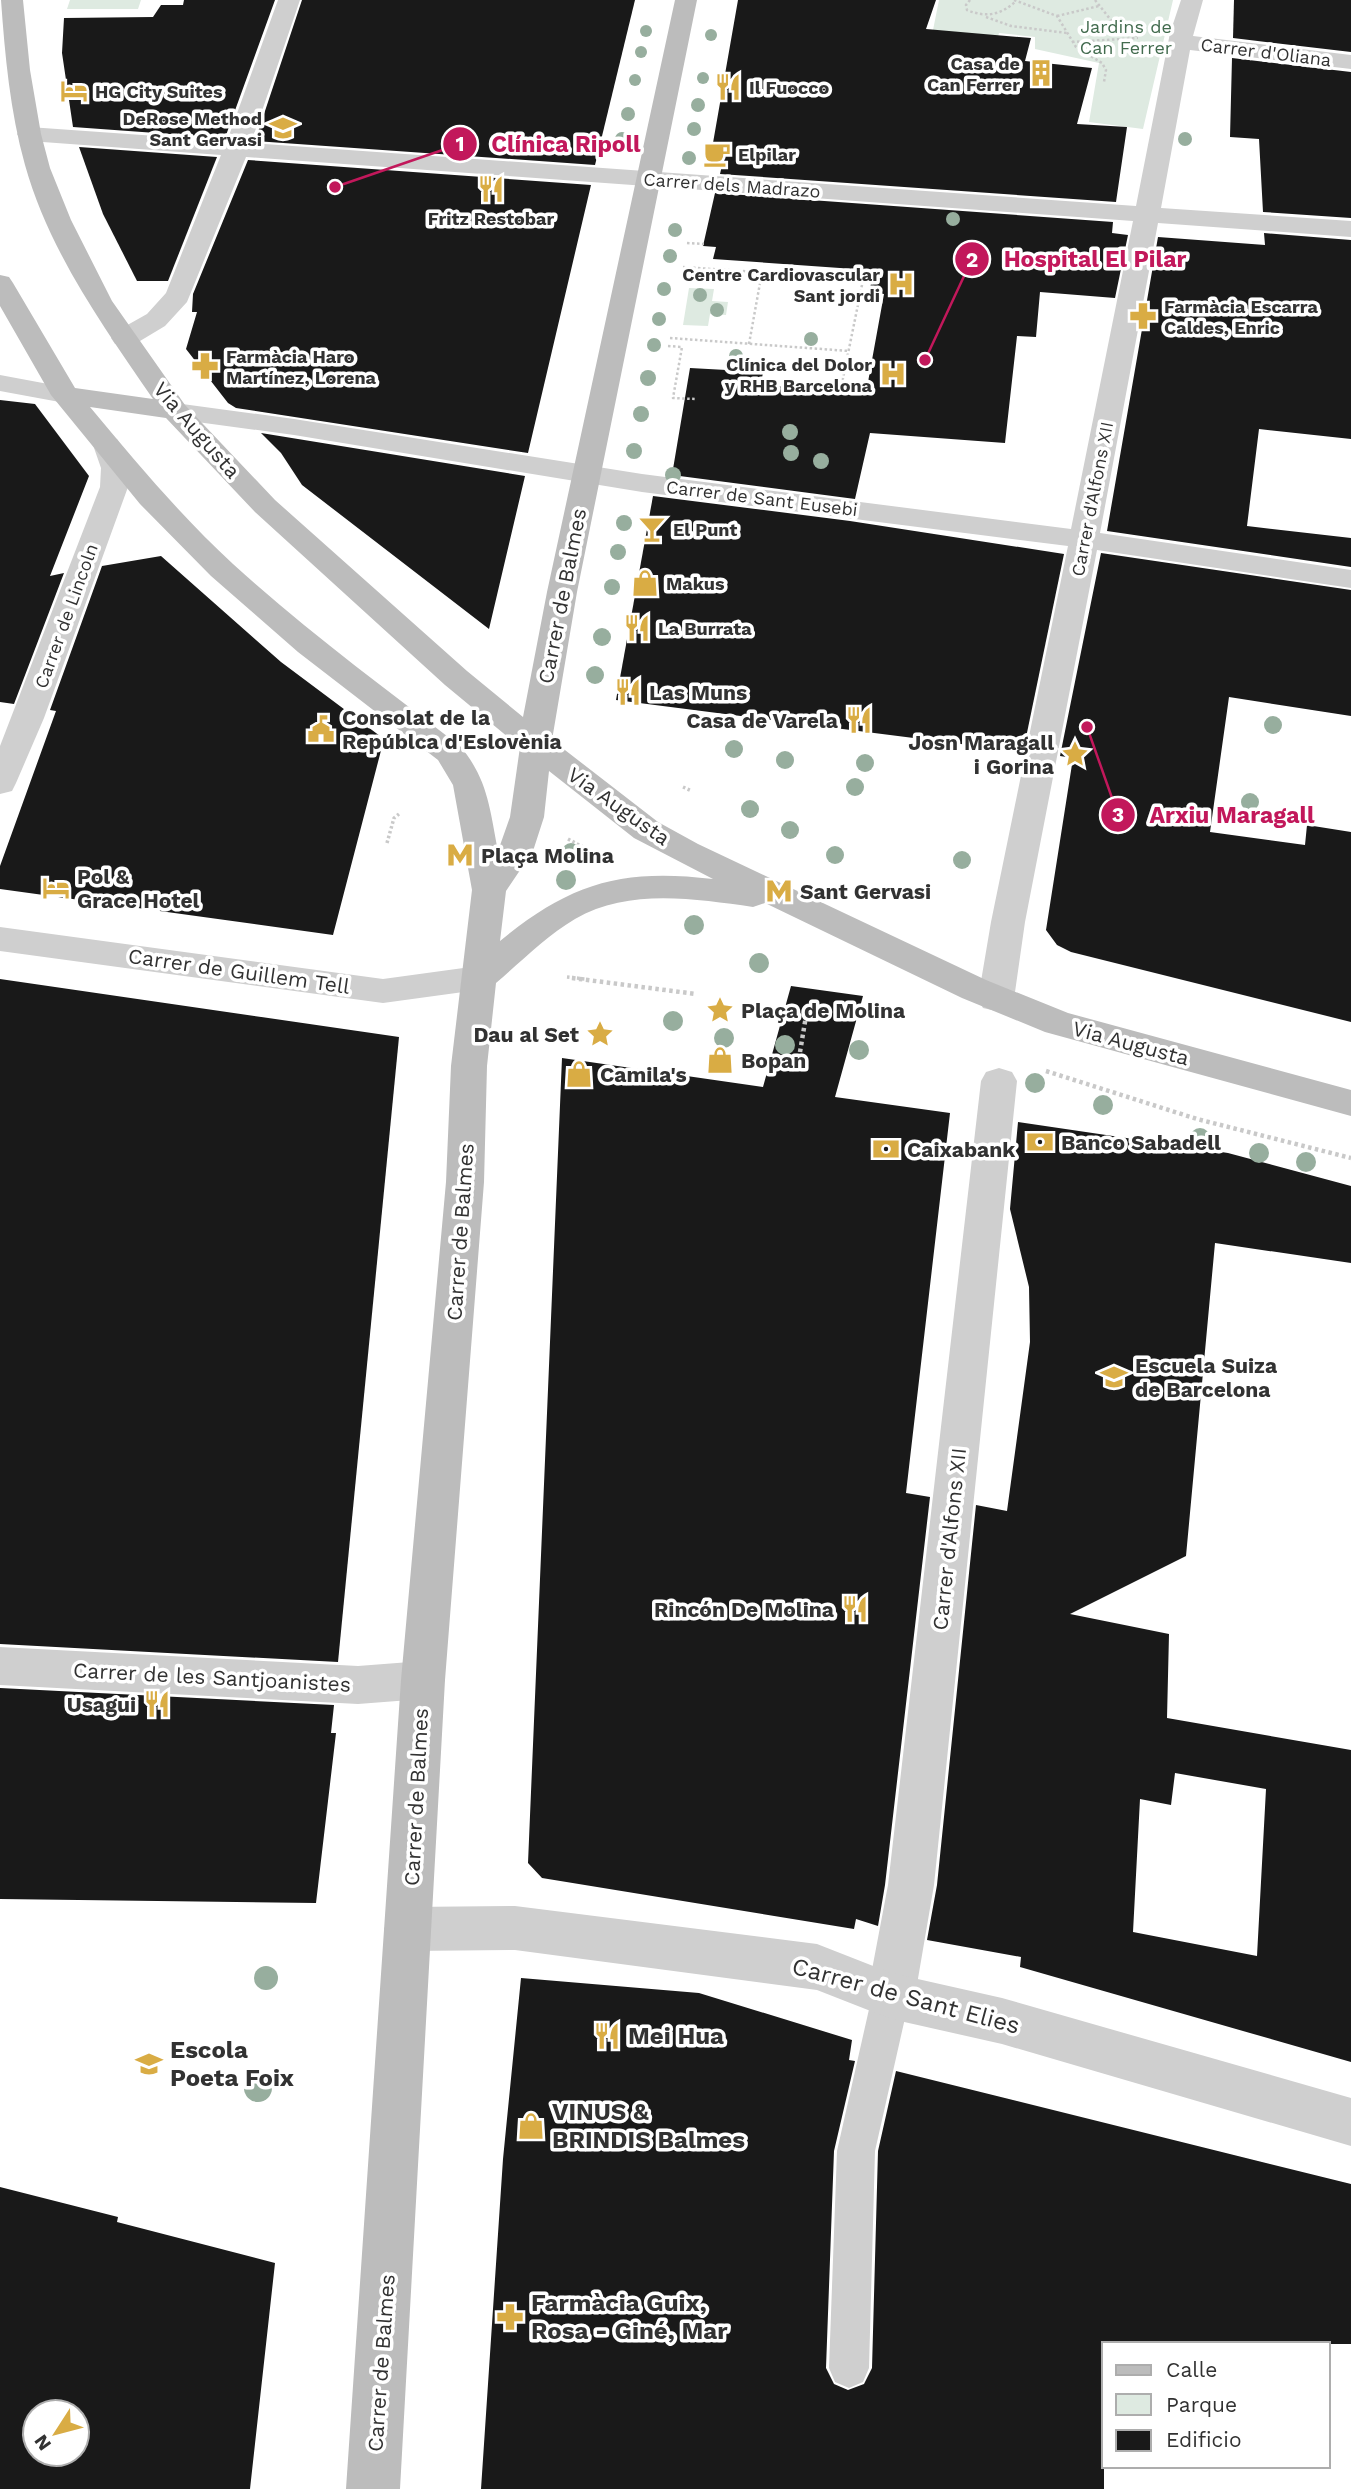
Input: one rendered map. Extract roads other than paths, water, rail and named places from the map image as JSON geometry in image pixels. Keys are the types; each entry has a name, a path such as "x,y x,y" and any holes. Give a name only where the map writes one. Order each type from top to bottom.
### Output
{"main road":[{"name":"Via Augusta","path":"12,0 18,70 19,133 38,169 77,262 99,301 174,411 265,506 318,556 456,678 536,742 572,775 646,830 780,898 996,999 1058,1023 1351,1103"},
{"name":"Carrer de Balmes","path":"373,2489 423,1680 465,1182 468,1066 489,890 516,851 527,817 536,742 585,474 638,237 647,179 686,0"},
{"path":"0,283 65,395 150,498 222,570 309,645 449,753 461,768 469,785 489,890"},
{"path":"65,395 174,411"},
{"path":"107,445 125,404"},
{"path":"478,978 562,912 586,899 614,891 658,887 780,898"}],"street":[{"path":"125,338 156,320 178,296 289,0"},
{"name":"Carrer d'Alfons XII","path":"996,999 1008,922 1192,0"},
{"name":"Carrer d'Oliana","path":"1182,42 1351,62"},
{"name":"Carrer dels Madrazo","path":"19,133 1351,229"},
{"path":"0,383 65,395"},
{"name":"Carrer de Sant Eusebi","path":"174,411 294,427 585,474 1084,539 1351,579"},
{"name":"Carrer de Lincoln","path":"0,783 14,716 114,487 115,468 107,445"},
{"name":"Carrer de Guillem Tell","path":"0,939 383,991 478,978"},
{"name":"Carrer d'Alfons XII","path":"891,1996 911,1885 999,1080"},
{"name":"Carrer de les Santjoanistes","path":"0,1665 358,1685 423,1680"},
{"name":"Carrer de Sant Elies","path":"408,1929 515,1928 817,1967 891,1996 1002,2021 1351,2122"}],"lane":[{"path":"849,2368 856,2151 891,1996"}],"place":[{"name":"Casa de Can Ferrer","path":"1041,73"},
{"name":"Il Fuocco","path":"728,87"},
{"name":"HG City Suites","path":"74,91"},
{"name":"DeRose Method Sant Gervasi","path":"283,128"},
{"name":"Elpilar","path":"717,154"},
{"name":"Clínica Ripoll","path":"335,187"},
{"name":"Fritz Restobar","path":"491,189"},
{"name":"Centre Cardiovascular Sant jordi","path":"901,284"},
{"name":"Farmàcia Escarra Caldes, Enric","path":"1143,316"},
{"name":"Hospital El Pilar","path":"925,360"},
{"name":"Farmàcia Haro Martínez, Lorena","path":"205,366"},
{"name":"Clínica del Dolor y RHB Barcelona","path":"893,374"},
{"name":"El Punt","path":"652,529"},
{"name":"Makus","path":"645,583"},
{"name":"La Burrata","path":"637,628"},
{"name":"Las Muns","path":"628,692"},
{"name":"Casa de Varela","path":"859,720"},
{"name":"Arxiu Maragall","path":"1087,727"},
{"name":"Consolat de la Repúblca d'Eslovènia","path":"321,729"},
{"name":"Josn Maragall i Gorina","path":"1075,754"},
{"name":"Plaça Molina","path":"460,855"},
{"name":"Pol & Grace Hotel","path":"56,888"},
{"name":"Sant Gervasi","path":"779,891"},
{"name":"Plaça de Molina","path":"720,1010"},
{"name":"Dau al Set","path":"600,1034"},
{"name":"Bopan","path":"720,1060"},
{"name":"Camila's","path":"579,1074"},
{"name":"Banco Sabadell","path":"1040,1142"},
{"name":"Caixabank","path":"886,1149"},
{"name":"Escuela Suiza de Barcelona","path":"1114,1377"},
{"name":"Rincón De Molina","path":"855,1609"},
{"name":"Usagui","path":"157,1704"},
{"name":"Mei Hua","path":"607,2036"},
{"name":"Escola Poeta Foix","path":"149,2064"},
{"name":"VINUS & BRINDIS Balmes","path":"531,2126"},
{"name":"Farmàcia Guix, Rosa - Giné, Mar","path":"510,2317"}],"park label":[{"name":"Jardins de Can Ferrer","path":"1126,36"}]}
